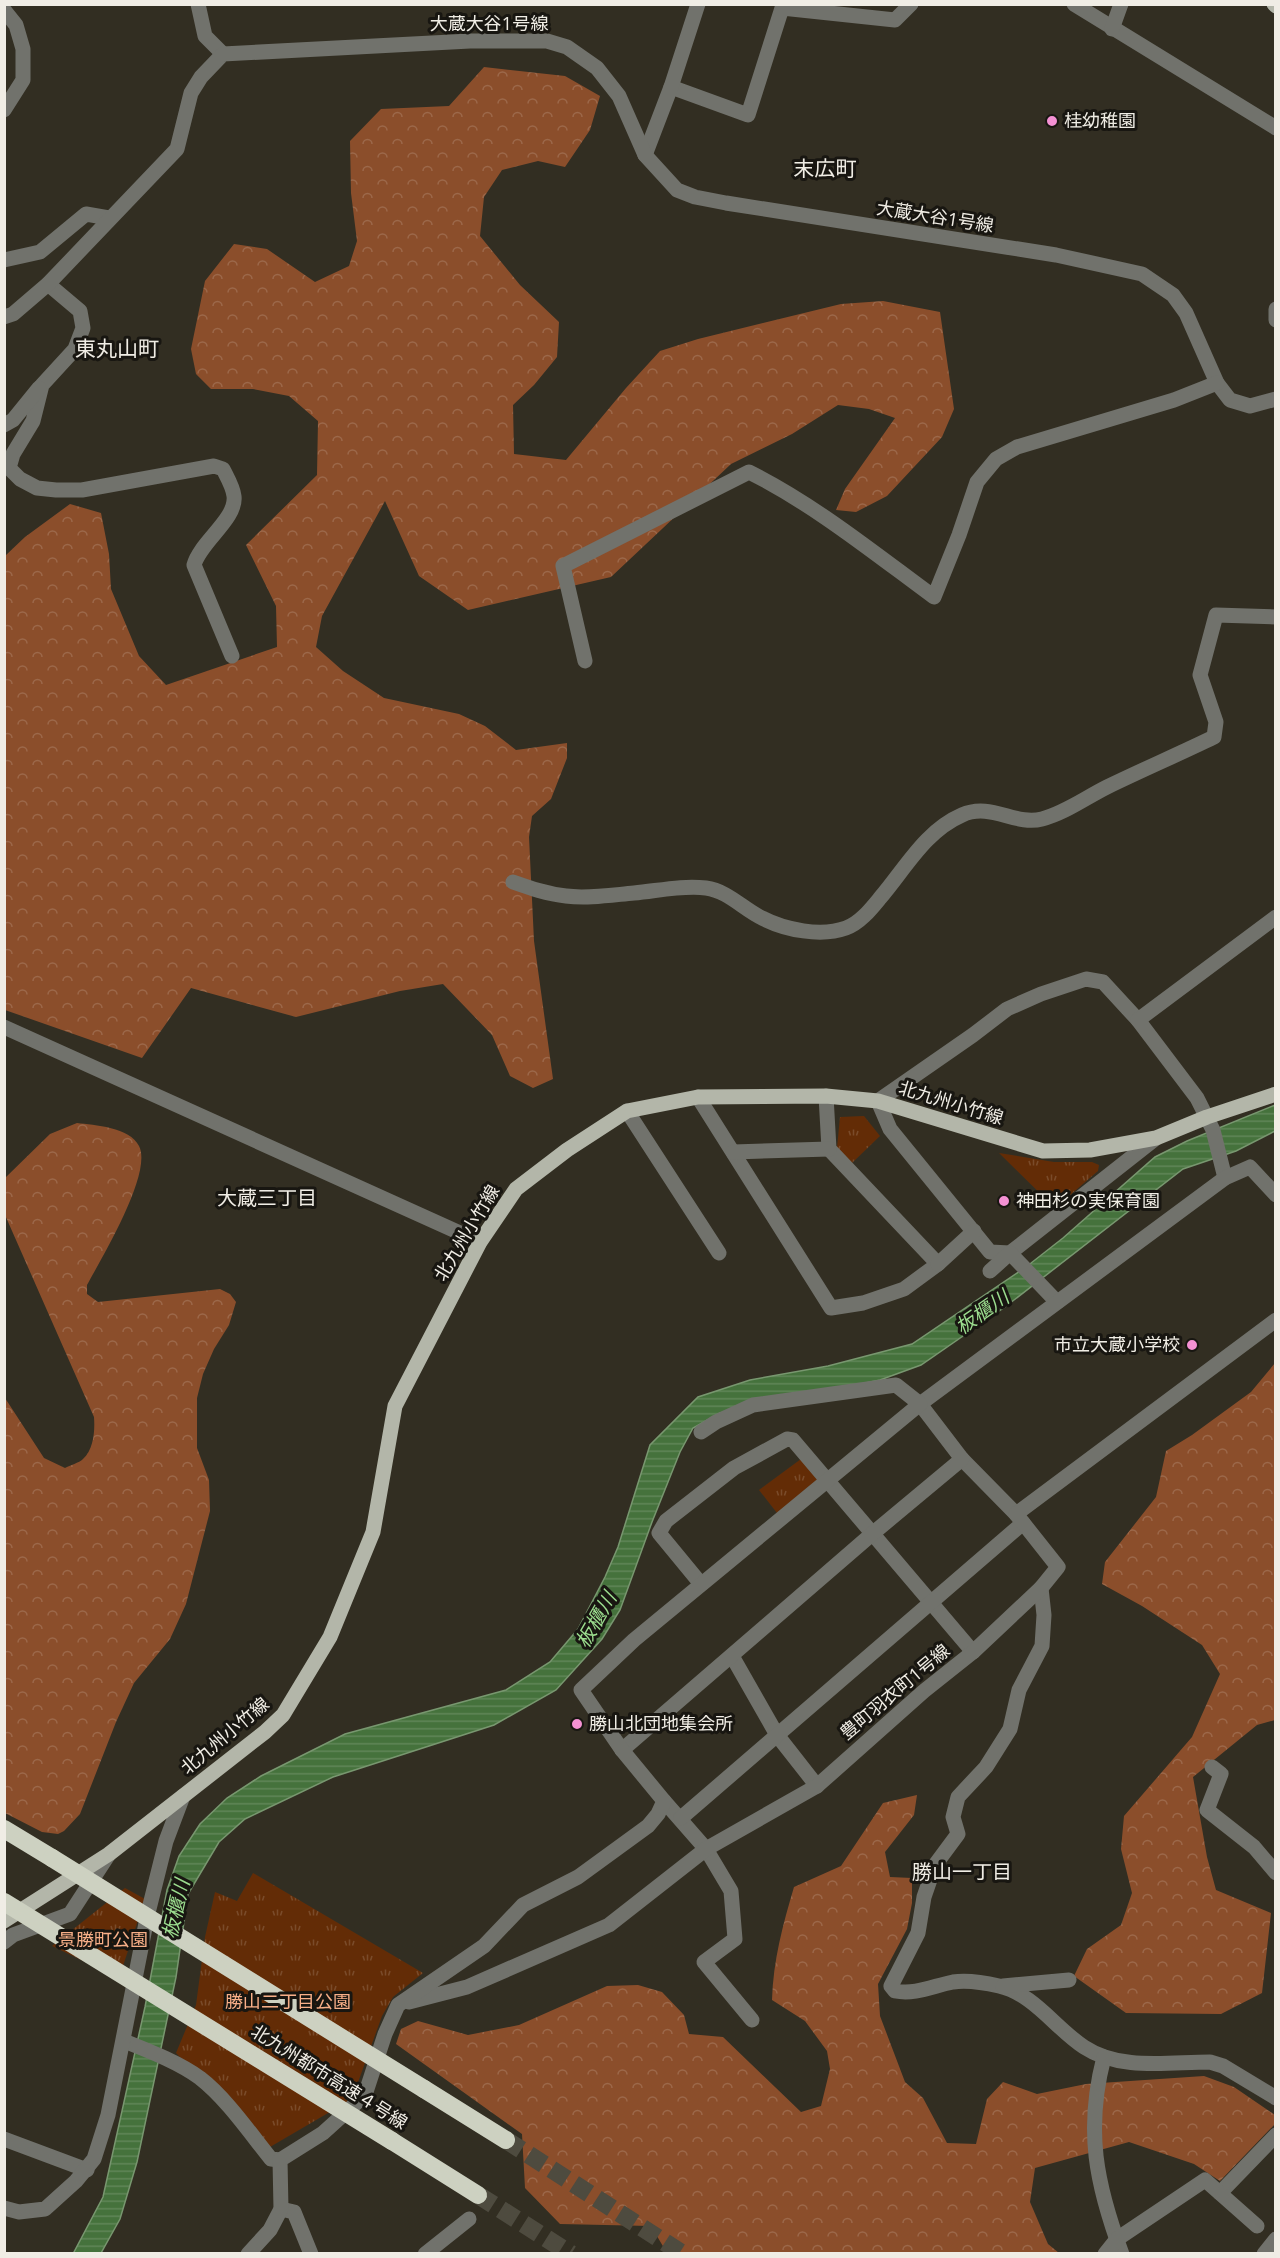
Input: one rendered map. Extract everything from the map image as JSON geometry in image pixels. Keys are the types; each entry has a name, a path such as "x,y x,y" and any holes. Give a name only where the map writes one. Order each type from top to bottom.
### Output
{"highway":[{"path":"4,1829 506,2140"},
{"name":"北九州都市高速４号線","path":"4,1902 478,2194"}],"main road":[{"name":"北九州小竹線","path":"4,1921 109,1854 265,1732 283,1715 330,1637 373,1532 395,1406 480,1242 516,1189 567,1150 627,1111 698,1097 826,1096 878,1101 1043,1151 1090,1150 1156,1138 1210,1124 1275,1094"}],"street":[{"path":"4,317 13,314 48,284 177,149 191,93 201,77 223,54 205,36 198,4"},
{"path":"645,155 671,87 698,4"},
{"path":"671,87 748,115 782,8 895,20 911,4"},
{"path":"1074,4 1275,128"},
{"path":"1112,29 1121,4"},
{"path":"4,9 16,25 22,49 23,80 4,110"},
{"name":"大蔵大谷1号線","path":"223,54 470,40 547,40 567,47 597,68 620,96 645,155 677,190 695,197 1056,255 1142,274 1173,295 1186,313 1217,383 1230,400 1250,406 1275,399"},
{"path":"4,260 40,252 86,214 109,218"},
{"path":"4,425 13,420 75,350 83,328 80,311 48,284"},
{"path":"1275,309 1275,320"},
{"path":"585,661 563,566 749,472 775,485 837,526 934,597 977,482 996,459 1017,447 1174,400 1217,383"},
{"path":"42,385 33,421 13,454 9,468 20,479 37,488 82,490 214,466 223,469 234,497 231,512 196,555 194,565 232,656"},
{"path":"513,882 568,897 679,888 708,888 731,898 762,918 787,927 822,931 846,928 872,908 937,829 963,814 983,810 1024,820 1039,820 1056,814 1107,787 1214,737 1216,722 1200,675 1216,615 1275,617"},
{"path":"1138,1020 1275,917"},
{"path":"1057,1302 1014,1256 990,1252 890,1129 878,1101 1007,1009 1041,994 1086,979 1103,982 1138,1020 1197,1098 1210,1124 1225,1178"},
{"path":"4,1027 480,1242"},
{"path":"826,1096 829,1149 938,1264"},
{"path":"698,1097 831,1308 863,1303 904,1289 938,1264 974,1231"},
{"path":"627,1111 718,1253"},
{"path":"990,1271 1014,1256 1156,1138"},
{"path":"733,1152 829,1149"},
{"path":"752,2020 704,1962 735,1939 731,1891 706,1849 622,1750 580,1690 634,1640 920,1404 1225,1178 1250,1167 1275,1195"},
{"path":"681,1818 930,1602 1019,1519 1275,1320"},
{"path":"701,1432 716,1422 753,1405 896,1385 920,1404 962,1459 1019,1519"},
{"path":"701,1584 659,1533 666,1521 734,1468 787,1439 793,1440 973,1653"},
{"path":"622,1750 962,1459"},
{"name":"豊町羽衣町1号線","path":"398,2005 467,1987 609,1925 706,1849 817,1786 924,1691 973,1653 1041,1588 1058,1567 1019,1519"},
{"path":"1041,1588 1044,1615 1042,1646 1019,1690 1010,1729 986,1767 958,1797 953,1817 958,1834 935,1865 924,1897 918,1933 891,1986 895,1991 908,1993 956,1981 1000,1986 1069,1980"},
{"path":"732,1656 777,1735 817,1786"},
{"path":"1212,1767 1221,1774 1207,1810 1254,1847 1275,1873"},
{"path":"4,2208 19,2212 45,2209 87,2170 94,2159 127,2042 148,1913 166,1841 183,1796"},
{"path":"127,2042 199,2078 217,2094 271,2159 280,2160 323,2133 365,2095 385,2034 398,2005 484,1946 523,1905 578,1877 648,1826 658,1814 664,1801"},
{"path":"4,1942 13,1935 70,1914 109,1854"},
{"path":"1000,1986 1024,1996 1084,2046 1104,2057 1122,2062 1210,2062 1223,2067 1275,2098"},
{"path":"1104,2057 1096,2084 1093,2119 1094,2150 1104,2200 1122,2253"},
{"path":"1220,2193 1275,2135"},
{"path":"4,2139 87,2170"},
{"path":"249,2253 270,2230 281,2209 280,2160"},
{"path":"1105,2253 1117,2239 1205,2180 1257,2226"},
{"path":"281,2209 294,2212 311,2253"},
{"path":"425,2253 469,2219"},
{"path":"1264,2253 1275,2239"}],"green space":[{"path":"484,67 565,76 600,96 590,130 565,167 538,161 502,170 484,197 480,236 520,285 559,322 557,357 534,385 513,405 514,454 566,460 660,351 698,339 841,304 883,301 940,312 954,409 942,437 887,496 856,512 836,510 845,489 895,418 869,409 838,405 792,434 731,464 611,577 468,610 419,576 385,501 322,616 316,647 343,671 384,698 459,714 485,726 516,750 567,743 567,758 551,799 532,816 529,837 534,941 553,1079 533,1088 510,1076 492,1035 443,984 400,991 296,1017 191,988 142,1058 5,1010 5,556 25,537 70,504 101,513 109,554 111,589 139,656 166,685 277,647 276,606 246,545 317,475 318,421 289,396 253,389 211,389 196,374 191,349 205,281 234,244 267,249 315,282 349,266 357,241 351,193 350,141 381,109 449,106"},
{"path":"864,1116 880,1136 852,1163 837,1148 840,1117"},
{"path":"77,1123 111,1128 128,1135 139,1146 141,1159 139,1175 124,1216 87,1285 87,1294 98,1302 220,1289 230,1294 236,1302 229,1325 214,1349 203,1374 197,1398 197,1448 209,1480 210,1511 186,1604 170,1639 134,1683 80,1814 64,1831 58,1834 42,1832 5,1813 5,1398 44,1458 65,1468 81,1460 90,1450 94,1433 94,1417 5,1215 4,1179 50,1134"},
{"path":"999,1153 1054,1162 1092,1162 1099,1165 1098,1171 1055,1208"},
{"path":"1275,1363 1275,1720 1257,1725 1193,1777 1207,1857 1216,1890 1271,1913 1262,1993 1221,2014 1126,2013 1074,1976 1087,1949 1121,1925 1132,1893 1121,1849 1124,1816 1192,1737 1220,1674 1202,1645 1142,1606 1102,1584 1105,1562 1156,1497 1166,1451 1251,1392"},
{"path":"801,1459 818,1479 777,1513 759,1490"},
{"path":"917,1795 914,1815 885,1852 890,1877 912,1878 912,1903 907,1929 878,1984 880,2016 905,2082 923,2098 947,2143 976,2144 987,2099 1003,2082 1037,2094 1086,2084 1204,2076 1234,2087 1275,2115 1275,2124 1220,2181 1194,2164 1129,2142 1035,2168 1030,2202 1048,2244 1059,2253 667,2253 651,2226 560,2224 525,2188 522,2134 396,2044 401,2029 418,2021 468,2035 519,2025 607,1986 638,1985 662,1992 684,2015 689,2034 723,2037 801,2112 821,2106 830,2069 827,2051 805,2021 772,2000 782,1929 794,1887 841,1866 883,1803"},
{"name":"勝山二丁目公園","path":"253,1873 423,1973 393,1997 382,2016 352,2099 270,2147 265,2146 176,2053 196,2005 205,1937 215,1892 237,1901"},
{"name":"景勝町公園","path":"125,1888 145,1899 119,1978 52,1946"}],"water":[{"name":"板櫃川","path":"1275,1105 1275,1131 1236,1151 1183,1169 1005,1307 921,1365 880,1380 720,1413 693,1428 680,1452 620,1610 602,1639 556,1690 494,1725 333,1777 245,1819 219,1842 188,1894 176,1977 137,2162 120,2219 101,2253 73,2254 103,2197 145,2007 167,1890 179,1856 200,1824 227,1798 261,1776 345,1734 506,1690 550,1662 578,1629 605,1577 618,1547 650,1445 698,1397 750,1380 828,1366 912,1344 1026,1267 1063,1238 1155,1157 1187,1141"}],"tunnel":[{"path":"506,2140 683,2254"},
{"path":"478,2195 571,2254"}],"place":[{"name":"桂幼稚園","path":"1052,121"},
{"name":"神田杉の実保育園","path":"1004,1201"},
{"name":"市立大蔵小学校","path":"1192,1345"},
{"name":"勝山北団地集会所","path":"577,1724"}],"district":[{"name":"末広町","path":"825,169"},
{"name":"東丸山町","path":"117,349"},
{"name":"大蔵三丁目","path":"267,1198"},
{"name":"勝山一丁目","path":"962,1872"}]}
